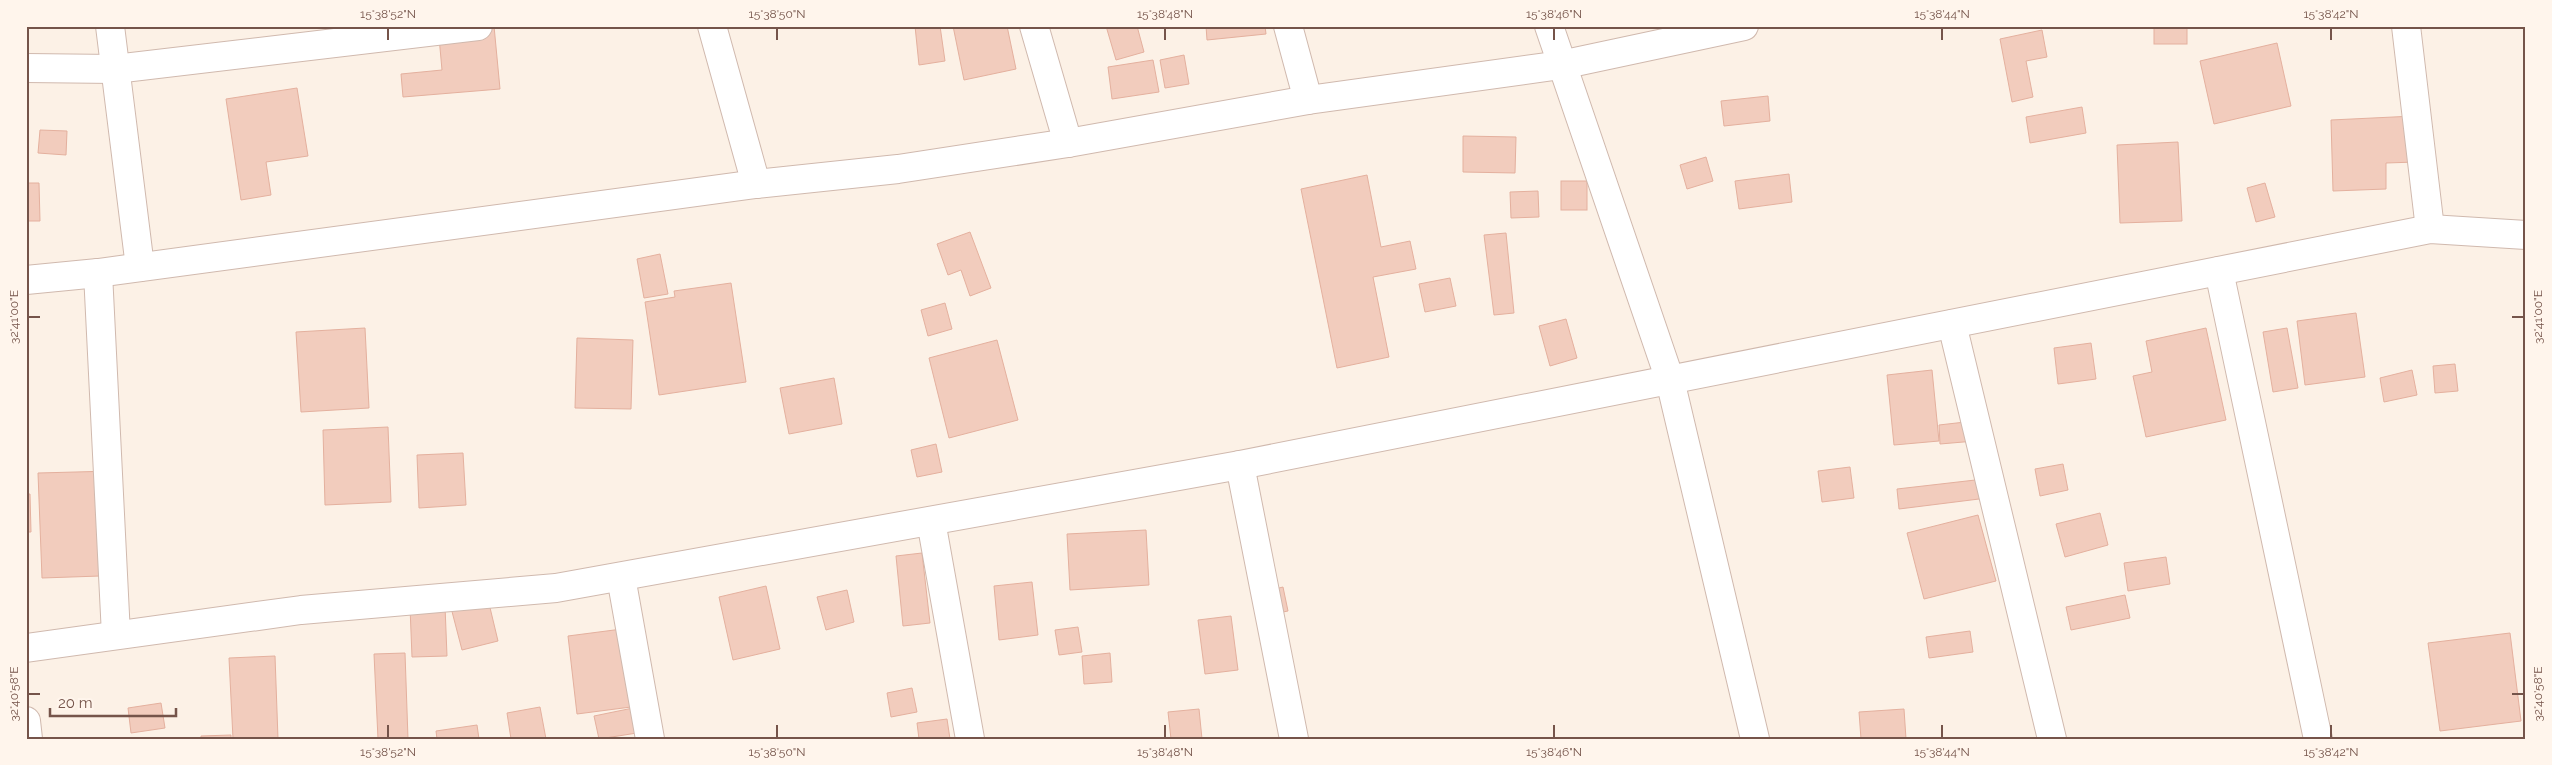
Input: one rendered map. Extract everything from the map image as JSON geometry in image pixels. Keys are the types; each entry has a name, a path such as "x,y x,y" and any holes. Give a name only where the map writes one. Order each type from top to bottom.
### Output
{"street":[{"path":"110,26 140,267"},
{"path":"26,68 115,69 478,26"},
{"path":"712,26 756,184"},
{"path":"1034,26 1068,143"},
{"path":"1288,26 1308,100"},
{"path":"1549,26 1670,380 1755,739"},
{"path":"26,280 98,273 756,184 898,169 1068,143 1308,100 1561,65 1744,26"},
{"path":"2406,26 2430,229"},
{"path":"26,648 301,610 556,588 1240,465 2430,229 2526,235"},
{"path":"2219,271 2318,739"},
{"path":"98,273 116,635"},
{"path":"1952,324 2052,739"},
{"path":"1240,465 1294,739"},
{"path":"931,521 970,739"},
{"path":"621,577 650,739"},
{"path":"26,721 28,739"}],"building":[{"path":"438,26 494,26 500,89 403,97 401,74 442,70"},
{"path":"915,26 940,26 945,61 919,65"},
{"path":"953,26 1007,26 1016,69 964,80"},
{"path":"1106,26 1137,26 1144,52 1116,60"},
{"path":"1206,26 1265,26 1266,34 1207,40"},
{"path":"2154,26 2187,26 2187,44 2154,44"},
{"path":"2042,30 2047,57 2026,61 2033,97 2012,102 2000,39"},
{"path":"2277,43 2291,106 2214,124 2200,61"},
{"path":"1184,55 1189,84 1165,88 1160,60"},
{"path":"1153,60 1159,92 1112,99 1108,67"},
{"path":"297,88 308,156 266,162 271,195 241,200 226,99"},
{"path":"1768,96 1770,121 1724,126 1721,101"},
{"path":"2082,107 2086,133 2030,143 2026,117"},
{"path":"2414,116 2416,162 2386,163 2386,189 2333,191 2331,120"},
{"path":"40,130 67,131 66,155 38,153"},
{"path":"1463,136 1516,137 1515,173 1463,172"},
{"path":"2178,142 2182,221 2120,223 2117,145"},
{"path":"1706,157 1713,181 1687,189 1680,165"},
{"path":"1789,174 1792,202 1739,209 1735,181"},
{"path":"1367,175 1381,247 1410,241 1416,269 1373,277 1389,357 1337,368 1301,189"},
{"path":"1561,181 1587,181 1587,210 1561,210"},
{"path":"26,183 39,183 40,221 26,221"},
{"path":"2265,183 2275,217 2256,222 2247,188"},
{"path":"1538,191 1539,217 1511,218 1510,192"},
{"path":"970,232 991,288 970,296 961,270 948,275 937,244"},
{"path":"1506,233 1514,313 1494,315 1484,235"},
{"path":"660,254 668,294 644,298 637,259"},
{"path":"1450,278 1456,306 1425,312 1419,284"},
{"path":"731,283 746,382 659,395 645,302 675,297 674,291"},
{"path":"945,303 952,329 928,336 921,310"},
{"path":"2356,313 2365,377 2305,385 2297,321"},
{"path":"1566,319 1577,358 1550,366 1539,326"},
{"path":"365,328 369,408 301,412 296,332"},
{"path":"2206,328 2226,420 2146,437 2133,376 2152,372 2146,341"},
{"path":"2287,328 2298,388 2273,392 2263,332"},
{"path":"577,338 633,340 631,409 575,408"},
{"path":"997,340 1018,420 949,438 929,358"},
{"path":"2091,343 2096,379 2058,384 2054,348"},
{"path":"2455,364 2458,391 2435,393 2433,366"},
{"path":"1932,370 1939,441 1894,445 1887,375"},
{"path":"2412,370 2417,395 2384,402 2380,378"},
{"path":"834,378 842,424 789,434 780,388"},
{"path":"1974,421 1975,441 1940,444 1939,425"},
{"path":"388,427 391,502 325,505 323,430"},
{"path":"936,444 942,472 917,477 911,450"},
{"path":"463,453 466,505 419,508 417,455"},
{"path":"2063,464 2068,490 2040,496 2035,469"},
{"path":"1850,467 1854,498 1822,502 1818,471"},
{"path":"113,471 100,576 42,578 38,473"},
{"path":"1984,479 1987,498 1899,509 1897,489"},
{"path":"26,494 30,494 31,532 26,532"},
{"path":"2100,513 2108,545 2065,557 2056,524"},
{"path":"1978,515 1996,581 1924,599 1907,533"},
{"path":"1146,530 1149,585 1070,590 1067,534"},
{"path":"922,553 930,623 903,626 896,556"},
{"path":"2166,557 2170,584 2128,591 2124,563"},
{"path":"1032,582 1038,635 999,640 994,586"},
{"path":"766,586 780,649 733,660 719,597"},
{"path":"1283,587 1288,611 1263,616 1259,593"},
{"path":"847,590 854,622 826,630 817,597"},
{"path":"486,591 498,641 462,650 449,600"},
{"path":"2125,595 2130,618 2071,630 2066,607"},
{"path":"445,606 447,656 412,657 410,607"},
{"path":"1231,616 1238,670 1205,674 1198,620"},
{"path":"1078,627 1082,652 1059,655 1055,630"},
{"path":"622,629 631,707 577,714 568,636"},
{"path":"1970,631 1973,652 1929,658 1926,637"},
{"path":"2510,633 2521,721 2440,731 2428,643"},
{"path":"405,653 408,739 378,739 374,654"},
{"path":"1110,653 1112,682 1084,684 1082,656"},
{"path":"275,656 278,739 233,739 229,658"},
{"path":"912,688 917,712 891,717 887,693"},
{"path":"161,703 165,728 131,733 128,708"},
{"path":"540,707 546,739 511,739 507,713"},
{"path":"633,708 637,733 599,739 594,716"},
{"path":"1199,709 1202,739 1171,739 1168,712"},
{"path":"1904,709 1906,739 1861,739 1859,712"},
{"path":"947,719 950,739 919,739 917,723"},
{"path":"477,725 479,739 437,739 436,731"},
{"path":"231,735 231,739 201,739 201,736"}]}
